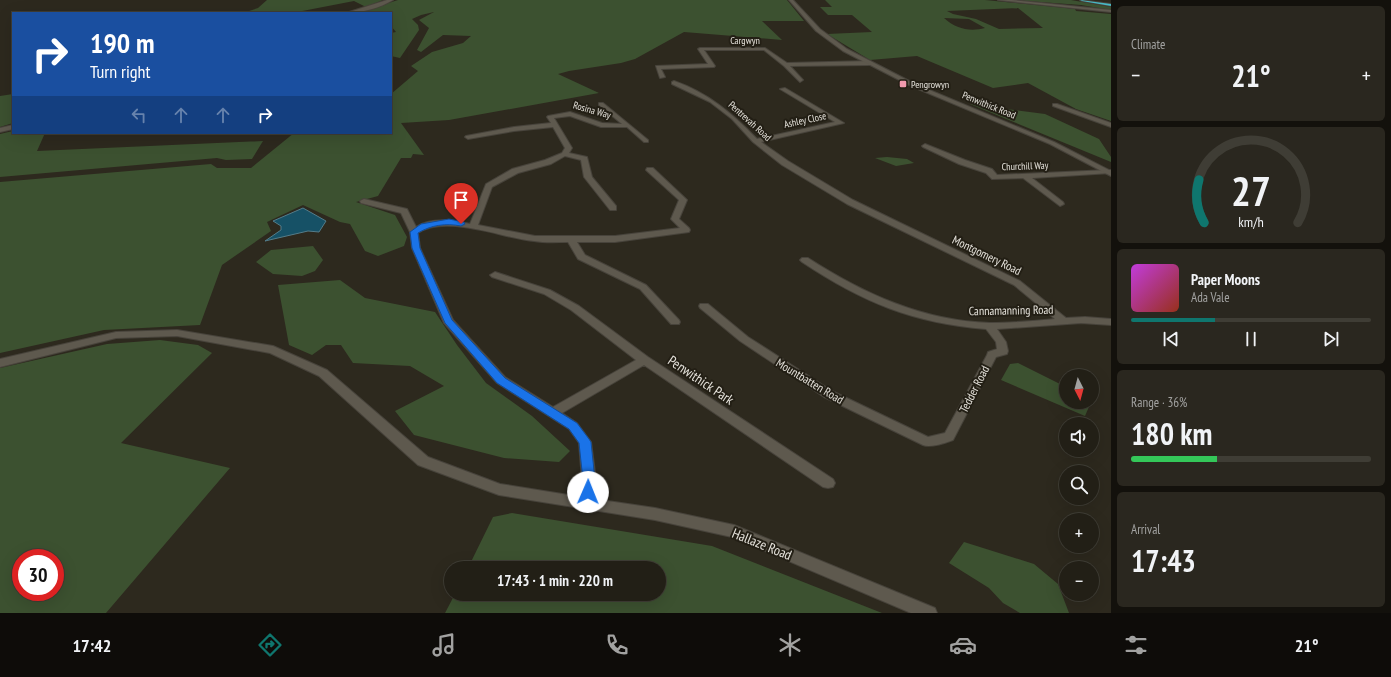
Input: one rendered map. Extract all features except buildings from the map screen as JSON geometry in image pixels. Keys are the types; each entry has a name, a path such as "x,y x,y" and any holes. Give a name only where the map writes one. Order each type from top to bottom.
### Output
{"highway":[{"path":"1082,0 1111,5"}],"street":[{"path":"352,12 370,8 391,0"},
{"name":"Penwithick Road","path":"791,0 818,30 845,50 923,89 1052,143 1109,173"},
{"path":"1000,0 1111,11"},
{"name":"Cargwyn","path":"658,67 712,66 700,49 765,49 786,65"},
{"path":"653,60 662,77"},
{"path":"786,65 870,63"},
{"path":"786,65 800,80"},
{"name":"Pentrevah Road","path":"674,83 712,101 734,118 754,141 785,163 850,202"},
{"name":"Ashley Close","path":"754,141 841,123 783,89"},
{"name":"Rosina Way","path":"601,104 628,124 646,141"},
{"path":"1055,105 1111,125"},
{"name":"Rosina Way","path":"554,125 550,117 563,113 577,114 598,124 612,127 628,124"},
{"path":"468,137 514,129 554,125 569,148 564,154 548,162 515,171 489,186 473,226"},
{"path":"0,130 12,127"},
{"name":"Churchill Way","path":"925,146 962,162 989,171 995,177 1109,173"},
{"path":"564,154 584,159 588,177 613,208"},
{"path":"414,232 423,226 449,222 535,239 615,239 686,230 675,219 683,200 650,170"},
{"path":"1025,176 1060,204"},
{"path":"364,202 404,211 414,232 416,248 448,321 501,380 573,426 585,442 589,480 587,504"},
{"name":"Montgomery Road","path":"850,202 1017,283 1064,321"},
{"path":"571,239 581,257 643,287 675,322"},
{"name":"Cannamanning Road","path":"805,260 836,281 889,307 946,322 990,326 1064,321"},
{"name":"Penwithick Park","path":"495,275 547,292 575,308 644,360 828,483"},
{"name":"Mountbatten Road","path":"704,306 744,340 828,394 927,442 949,437"},
{"path":"1064,321 1082,320 1111,322"},
{"name":"Tedder Road","path":"949,437 992,355 1003,351 1001,342 990,326"},
{"name":"Hallaze Road","path":"0,363 116,336 177,333 273,350 323,373 423,461 499,489 655,514 734,531 929,613"},
{"path":"553,413 644,360"}],"green space":[{"path":"267,0 383,0 366,7 354,1 297,12 246,12 258,8"},
{"path":"398,0 787,0 804,21 762,21 782,40 684,32 635,59 621,63 558,74 599,93 449,120 401,123 424,155 413,154 411,158 401,158 378,196 356,202 395,215 407,237 404,246 378,256 365,251 350,224 340,222 303,205 267,222 271,231 222,265 200,325 104,330 0,353 0,182 211,164 217,168 251,168 293,134 392,134 392,93 418,71 411,66 432,52 463,43 471,36 443,35 421,52 417,50 429,28 419,20 434,12 421,15 412,19 418,25 419,30 400,58 392,56 392,33 396,32 392,27 392,12 360,12"},
{"path":"825,0 985,0 1111,14 1111,121 1076,109 1028,83 993,88 917,56 870,60 827,34 872,32 852,15 828,15 820,7 832,7","holes":["1018,8 1043,28 999,29 976,19 953,14 947,11","944,18 969,19 985,28 974,30 963,29 953,25"]},
{"path":"1011,0 1071,0 1111,7 1111,10 1081,5"},
{"path":"12,94 12,123 0,127 0,96"},
{"path":"970,104 1045,114 1099,139 1111,157 1111,162"},
{"path":"12,131 12,134 45,134 37,151 263,141 252,159 226,160 217,158 0,177 0,134"},
{"path":"887,157 907,159 914,163 896,166 875,158"},
{"path":"313,246 323,260 315,271 302,276 273,274 256,262 271,250"},
{"path":"340,280 365,298 435,312 457,345 486,383 532,416 570,451 559,462 504,458 414,435 395,411 444,386 410,366 353,363 341,345 326,345 312,355 289,345 278,285"},
{"path":"160,340 198,345 212,353 121,443 230,468 106,613 0,613 0,368 107,344"},
{"path":"1018,363 1059,384 1059,405 1001,380 1010,364"},
{"path":"1069,409 1088,409 1085,416"},
{"path":"512,513 712,546 882,613 445,613 451,601 666,601 666,561 471,561 493,517"},
{"path":"964,542 1034,564 1058,584 1059,601 1064,601 1069,613 1020,613 1003,603 989,588 949,563"}],"water":[{"path":"303,208 326,221 319,232 308,231 265,241 281,230 281,226 273,221"}],"place":[{"name":"Pengrowyn","path":"903,84"}],"route":[{"path":"461,224 449,222 423,226 414,232 416,248 448,321 501,380 573,426 585,442 589,480 588,492"}]}
